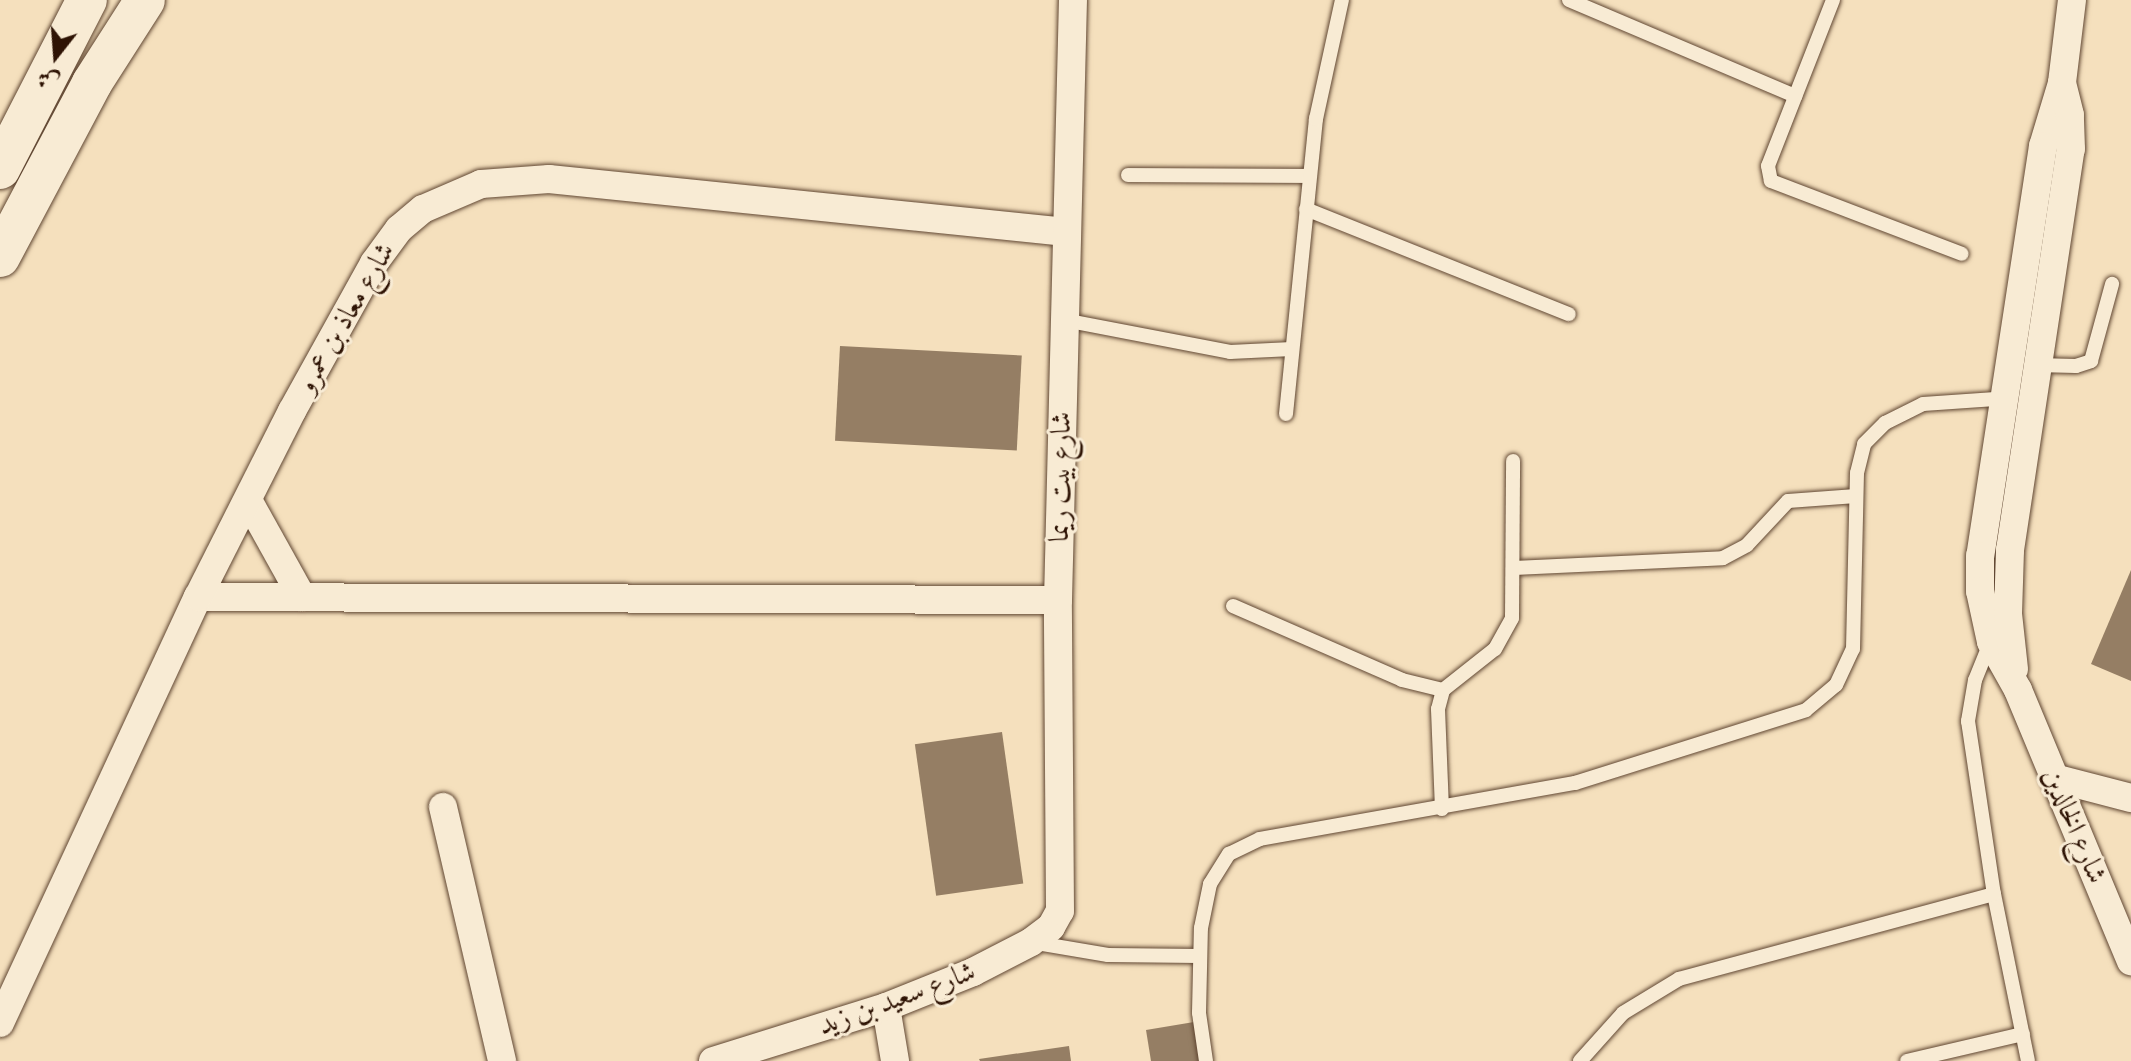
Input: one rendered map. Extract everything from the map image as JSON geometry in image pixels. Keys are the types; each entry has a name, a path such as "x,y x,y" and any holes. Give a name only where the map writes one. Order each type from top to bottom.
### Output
{"main road":[{"path":"0,169 87,0"},
{"path":"0,257 92,83 145,0"}],"street":[{"name":"شارع بيت ريما","path":"1031,942 1051,927 1063,890 1058,600 1073,0"},
{"path":"2000,638 1982,608 1980,556 2044,138 2062,83 2072,0"},
{"path":"2000,638 2010,550 2071,149 2070,115 2062,83"},
{"name":"شارع معاذ بن عمرو","path":"0,1023 198,597 248,500 374,263 399,229 423,209 481,184 549,179 1066,232"},
{"path":"248,500 302,597"},
{"path":"198,597 1058,600"},
{"name":"شارع الخالدين","path":"2000,638 2018,690 2131,961"},
{"path":"2054,778 2131,798"},
{"path":"443,807 502,1061"},
{"name":"شارع سعيد بن زيد","path":"713,1061 886,1007 1031,942"},
{"path":"886,1007 895,1061"}],"lane":[{"path":"1286,414 1309,176 1342,0"},
{"path":"1569,0 1795,96"},
{"path":"1833,0 1768,166 1777,187 1962,254"},
{"path":"1128,175 1309,176"},
{"path":"1306,209 1569,314"},
{"path":"2009,365 2091,361 2112,284"},
{"path":"1064,320 1230,352 1292,349"},
{"path":"1206,1061 1199,956 1210,884 1229,854 1244,845 1575,783 1806,710 1822,699 1846,668 1853,649 1858,458 1885,423 1944,399 2034,398"},
{"path":"1442,809 1438,709 1443,690 1503,640 1512,618 1513,461"},
{"path":"1514,568 1723,558 1747,545 1788,501 1856,496"},
{"path":"1233,606 1402,680 1443,690"},
{"path":"2000,638 1975,680 1968,721 1994,894 2028,1061"},
{"path":"1580,1061 1623,1013 1679,979 1994,894"},
{"path":"1031,942 1108,955 1199,956"},
{"path":"1910,1061 2023,1034"}],"building":[{"path":"840,346 1022,356 1017,450 835,441"},
{"path":"2131,570 2131,681 2091,664"},
{"path":"1002,732 1023,884 936,896 915,744"},
{"path":"1194,1022 1201,1061 1151,1061 1146,1030"},
{"path":"1069,1046 1071,1061 979,1059"}]}
